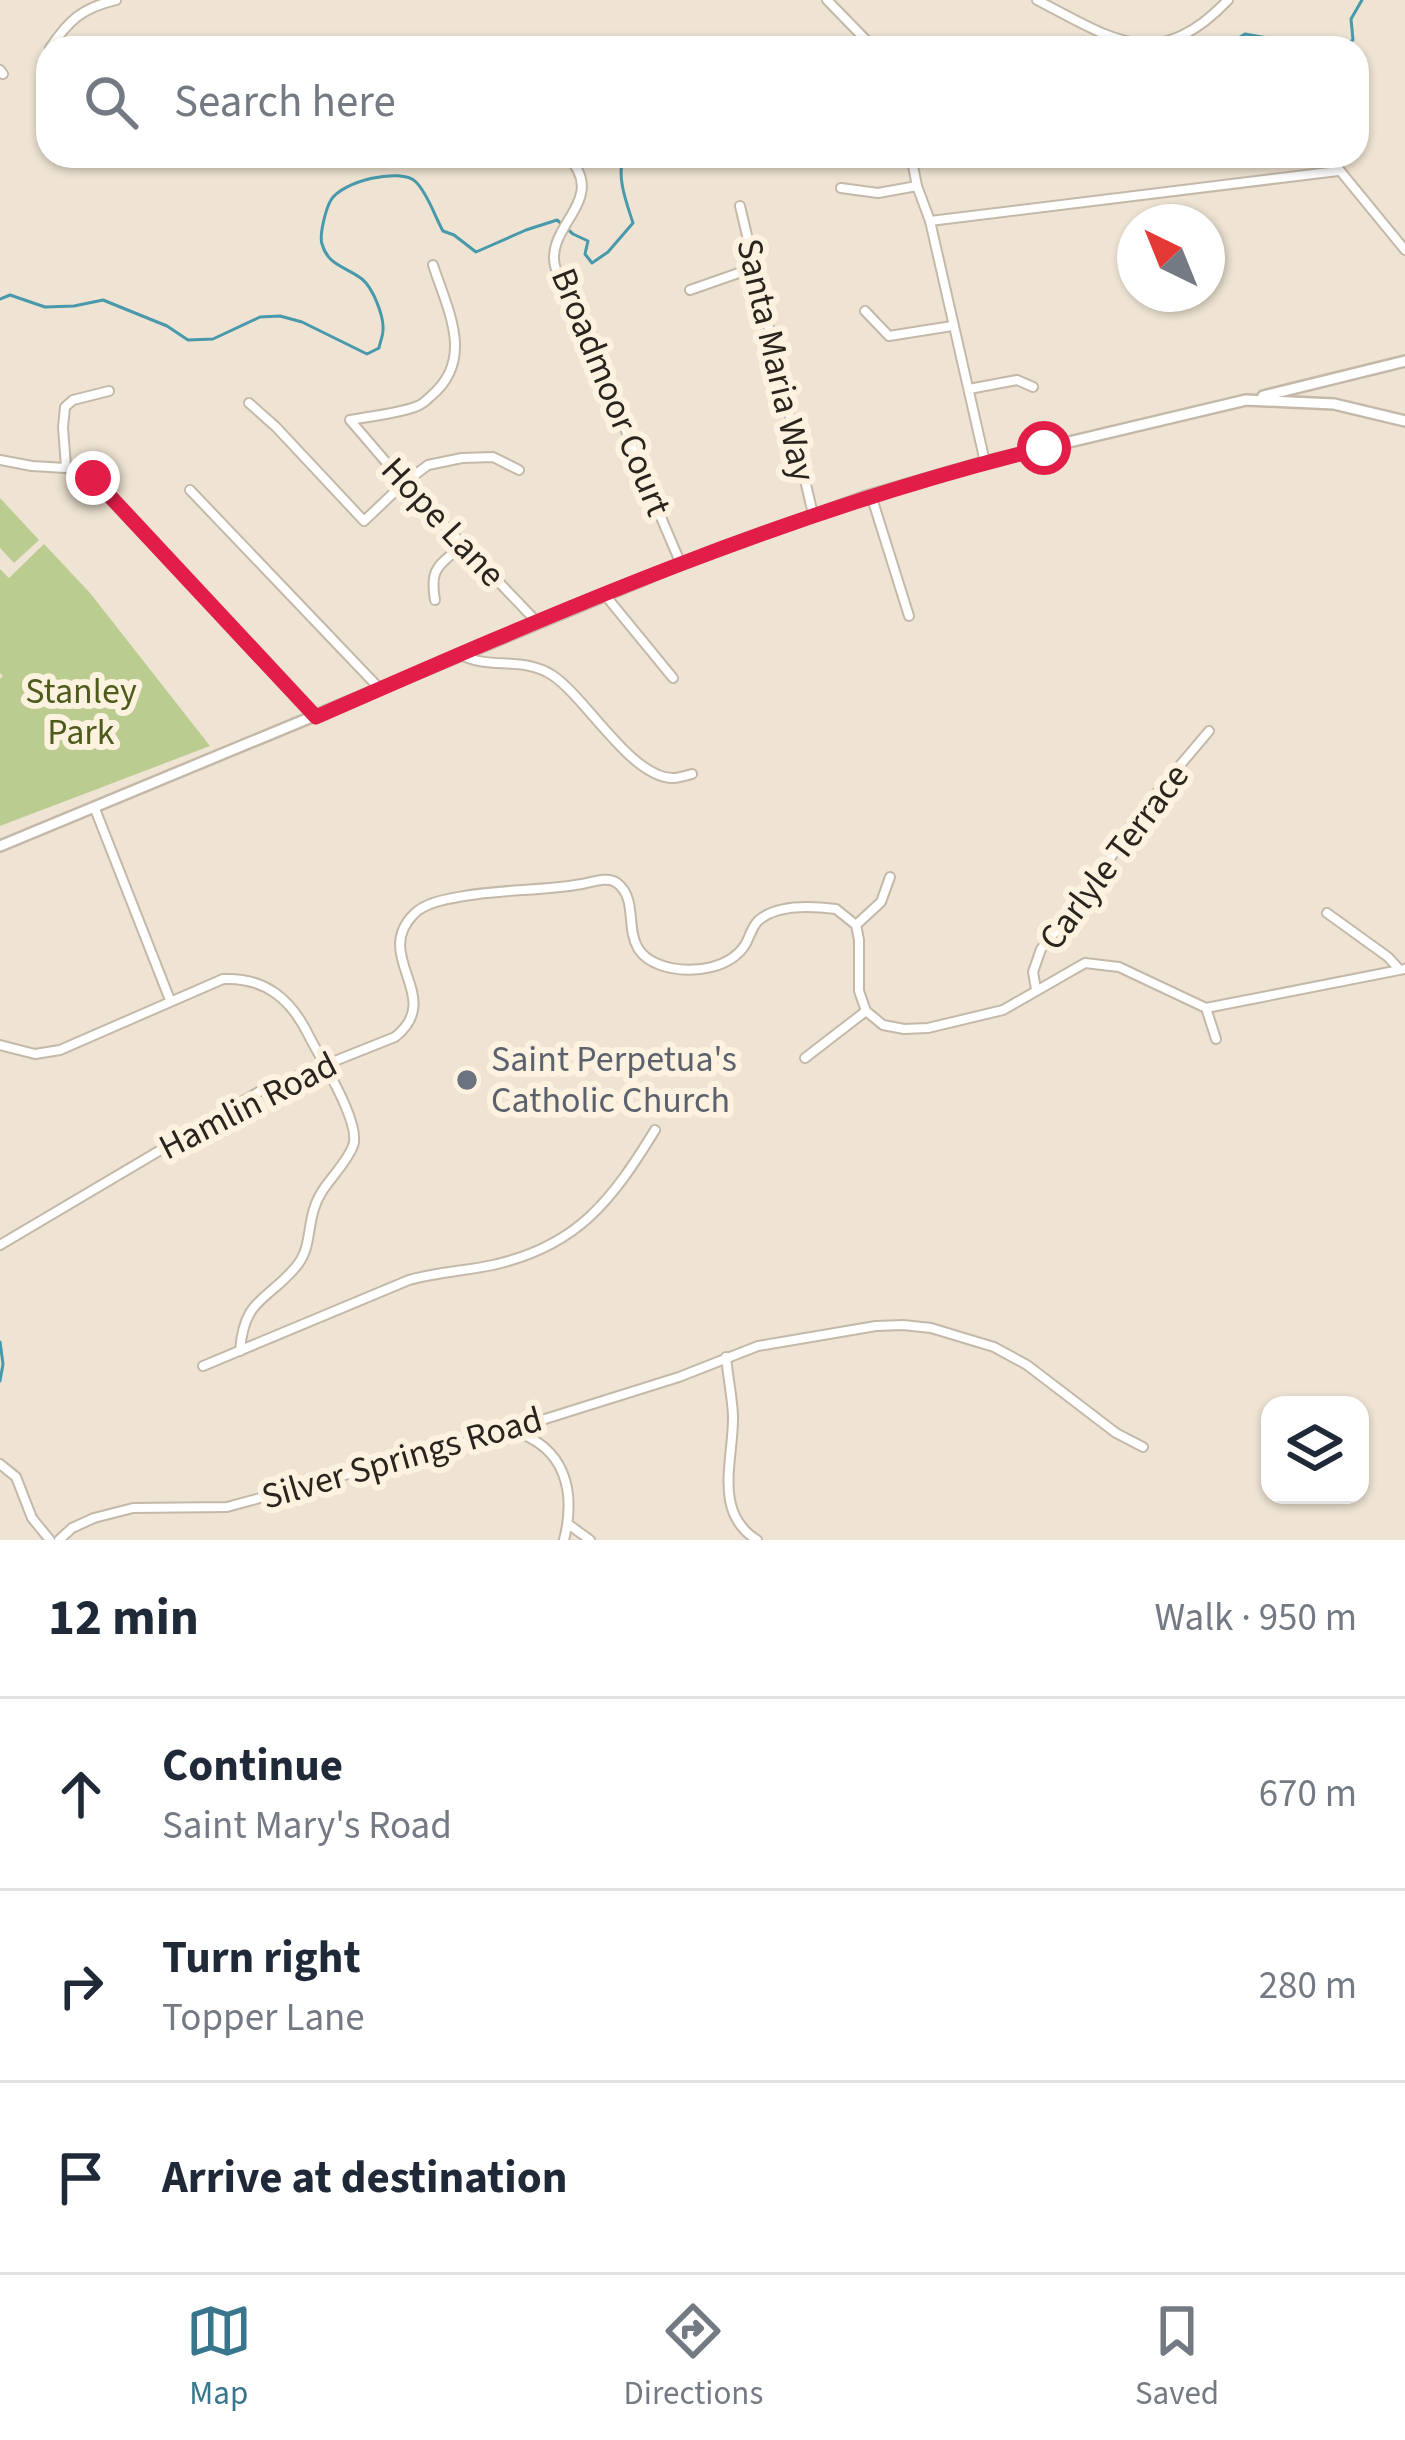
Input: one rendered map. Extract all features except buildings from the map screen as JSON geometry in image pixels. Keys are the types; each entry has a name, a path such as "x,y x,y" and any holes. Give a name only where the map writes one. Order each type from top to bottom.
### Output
{"street":[{"path":"59,36 71,19 116,0"},
{"path":"827,0 862,36"},
{"path":"1037,0 1114,36"},
{"path":"1183,36 1228,0"},
{"name":"Broadmoor Court","path":"576,168 580,201 560,236 556,270 583,314 681,564"},
{"path":"913,168 930,220 985,462"},
{"path":"1336,168 1405,250"},
{"path":"930,220 1338,171"},
{"path":"841,188 878,193 917,186"},
{"name":"Santa Maria Way","path":"740,206 813,514"},
{"name":"Hope Lane","path":"433,265 455,334 449,377 422,404 350,420 538,622"},
{"path":"690,290 753,268"},
{"path":"866,311 889,336 952,326"},
{"path":"0,846 538,622 813,514 985,462 1405,362"},
{"path":"969,389 1017,380 1033,387"},
{"path":"66,466 65,407 73,400 109,391"},
{"path":"1246,400 1334,404 1405,421"},
{"path":"249,404 260,410 364,521 428,465 493,457 519,470"},
{"path":"0,460 82,469 316,717"},
{"path":"190,490 380,688"},
{"path":"871,496 909,616"},
{"path":"435,600 432,580 436,570 463,544"},
{"path":"605,595 674,678"},
{"path":"461,655 472,661 517,662 550,674 644,767 669,779 692,774"},
{"name":"Carlyle Terrace","path":"1036,989 1037,956 1090,890 1138,815 1209,731"},
{"path":"94,809 170,1000"},
{"path":"890,877 880,902 856,925 859,991 866,1011 893,1028 928,1028 1003,1010 1085,963 1119,967 1206,1008 1402,970"},
{"name":"Hamlin Road","path":"0,1245 262,1090 395,1037 415,1013 413,991 400,959 400,941 407,923 427,905 469,895 550,890 609,879 626,896 633,937 642,955 669,968 707,969 726,962 745,945 755,923 779,909 836,909 856,925"},
{"path":"1328,914 1402,970"},
{"path":"0,1046 34,1054 60,1050 223,979 261,984 291,1005 355,1136 353,1147 314,1208 308,1247 299,1264 248,1314 240,1351"},
{"path":"1206,1008 1216,1040"},
{"path":"806,1058 866,1011"},
{"path":"203,1366 409,1280 497,1264 538,1249 582,1224 611,1197 655,1130"},
{"name":"Silver Springs Road","path":"55,1540 94,1518 133,1508 227,1507 510,1430 758,1346 856,1329 931,1328 994,1347 1143,1447"},
{"path":"726,1358 733,1418 728,1494 736,1522 757,1540"},
{"path":"510,1430 538,1442 563,1472 570,1507 564,1540"},
{"path":"0,1464 16,1477 32,1518 55,1540"},
{"path":"568,1524 590,1540"}],"green space":[{"path":"0,498 39,540 14,563 0,548"},
{"name":"Stanley Park","path":"44,544 90,593 210,746 0,826 0,569 9,578"}],"waterway":[{"path":"1353,36 1351,19 1362,0"},
{"path":"1242,36 1256,36"},
{"path":"0,299 10,295 45,307 103,300 167,326 188,340 213,339 260,317 280,316 367,354 379,348 383,334 377,303 366,283 333,262 322,244 325,215 337,193 372,178 408,178 424,193 443,231 476,252 557,220 588,241 585,254 592,263 633,223 621,168"},
{"path":"0,1342 0,1381"}],"place":[{"name":"Saint Perpetua's Catholic Church","path":"467,1080"}],"route":[{"path":"93,478 316,717 568,609 813,514 1044,448"}]}
